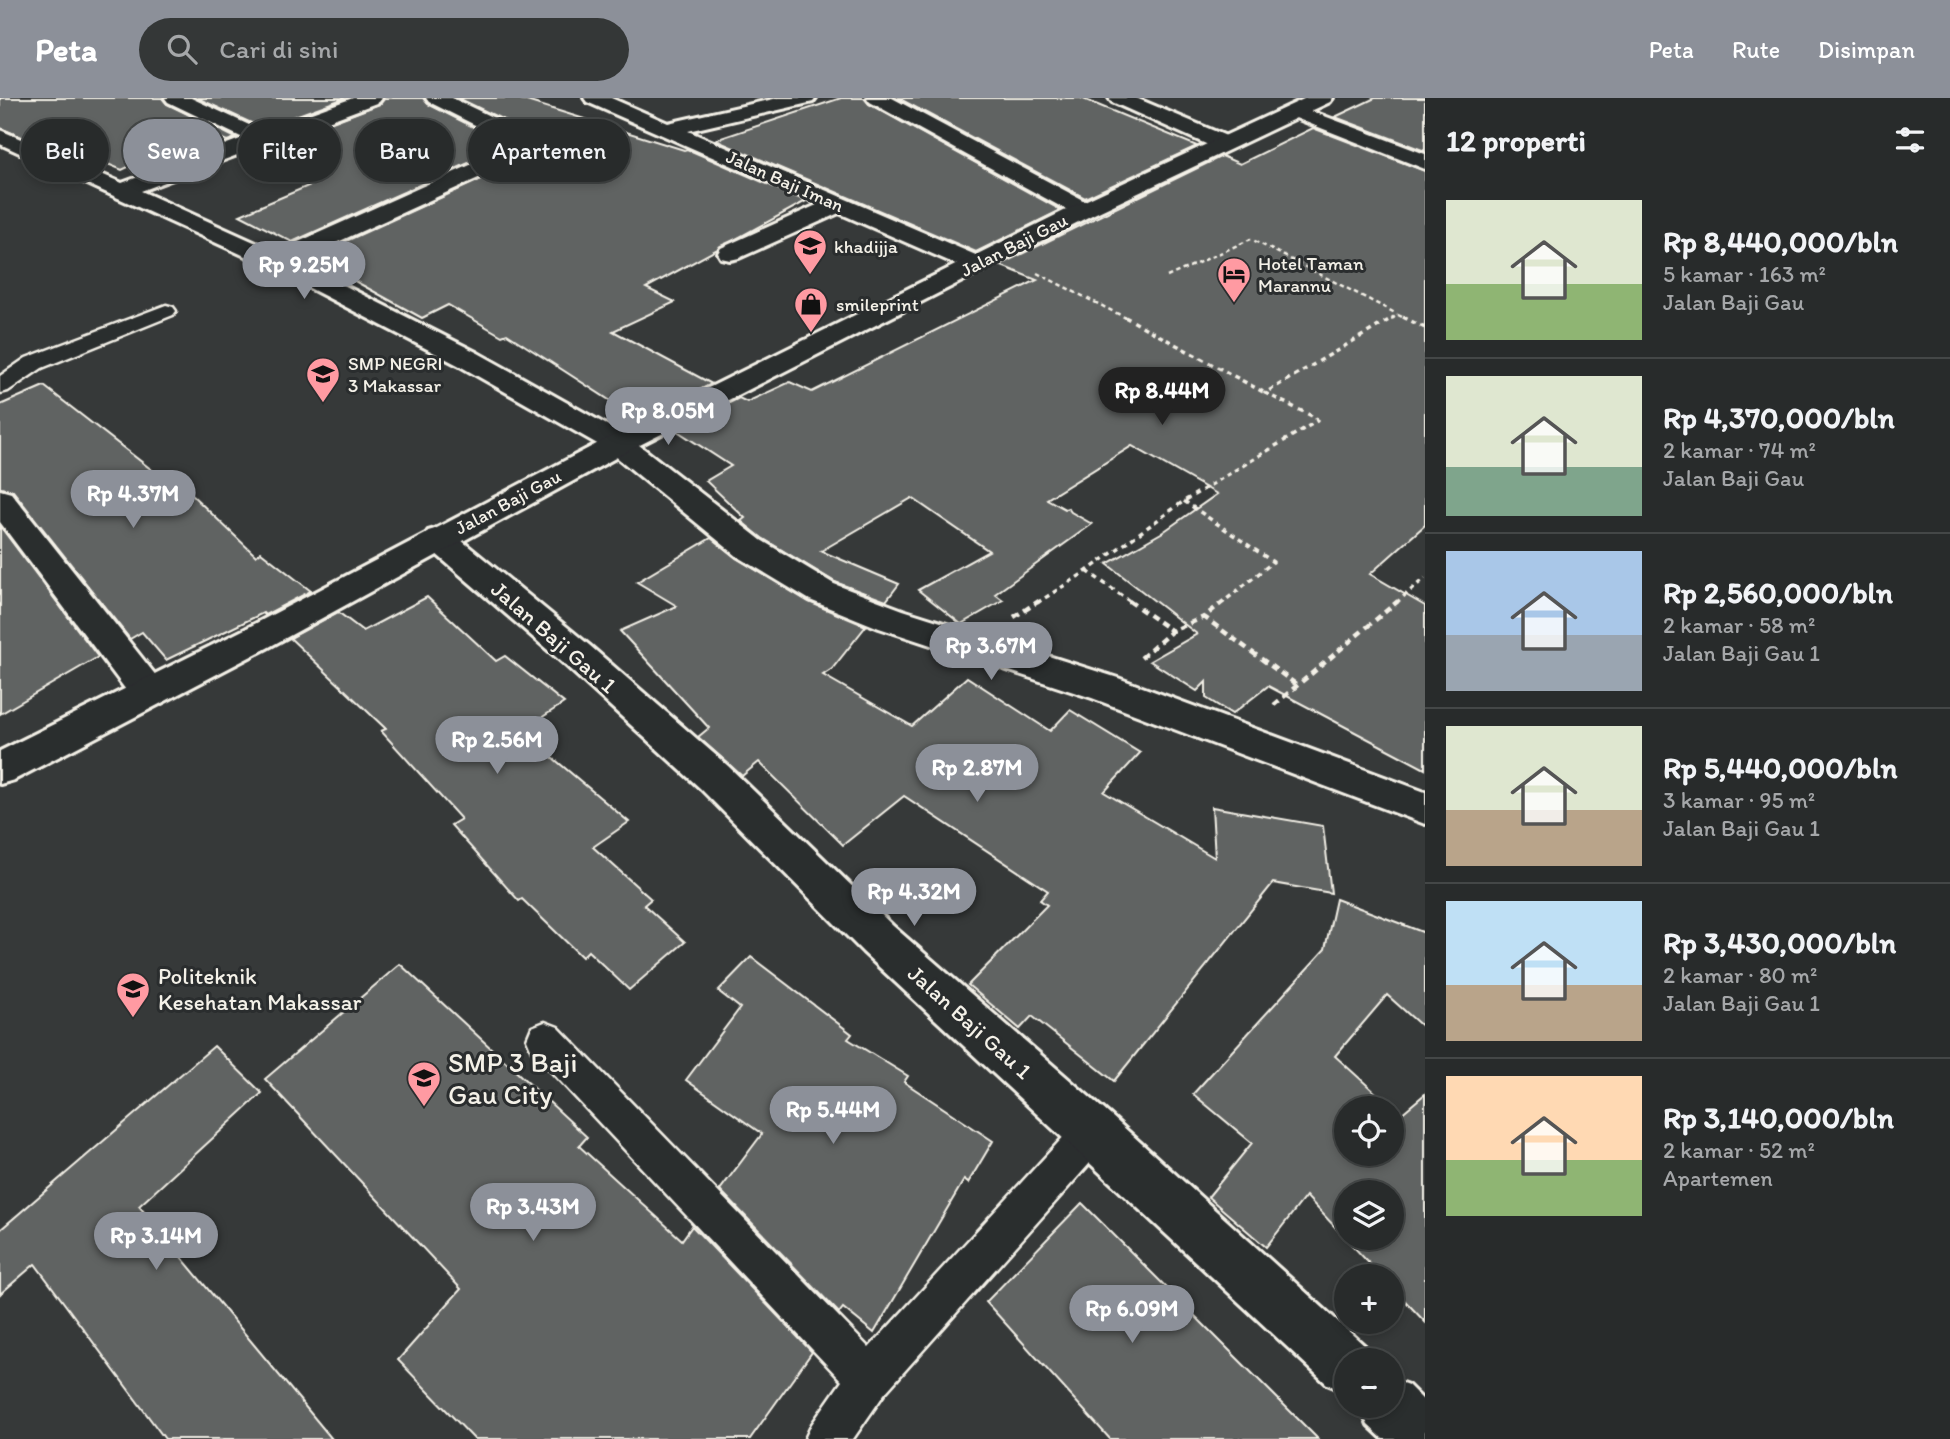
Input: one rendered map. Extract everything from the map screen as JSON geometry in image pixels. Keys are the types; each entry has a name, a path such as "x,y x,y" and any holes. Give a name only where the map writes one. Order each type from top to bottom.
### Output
{"street":[{"path":"175,98 238,128"},
{"path":"313,119 372,98"},
{"path":"276,261 532,145 436,98"},
{"name":"Jalan Baji Iman","path":"594,98 839,204 987,260"},
{"path":"668,129 806,98"},
{"path":"877,98 1084,210"},
{"path":"1119,98 1223,143"},
{"name":"Jalan Baji Gau","path":"0,769 257,638 619,444 1084,210 1323,98"},
{"path":"1295,111 1425,162"},
{"path":"0,136 276,261 468,359 619,444 749,548 822,592 851,605 967,645 1105,688 1425,807"},
{"path":"123,190 238,146"},
{"path":"730,253 839,204"},
{"path":"0,500 148,692"},
{"name":"Jalan Baji Gau 1","path":"439,539 576,654 714,777 878,939 1334,1354"},
{"path":"1401,1418 1423,1439"}],"lane":[{"path":"0,386 34,363 166,311"},
{"path":"545,1039 869,1379"},
{"path":"827,1439 869,1379 1093,1132"}],"path":[{"path":"1167,277 1251,239 1425,328"},
{"path":"967,645 1087,571 1184,501 1317,421 1316,418 1102,305 987,260"},
{"path":"1265,393 1398,315"},
{"path":"1105,688 1172,631 1204,617 1273,562 1184,501"},
{"path":"1087,571 1172,631"},
{"path":"1236,737 1425,578"},
{"path":"1204,617 1297,685"}],"building":[{"path":"0,98 162,98 167,104 197,119 123,119 122,170 109,165 109,119 21,119 21,137 0,128"},
{"path":"197,98 345,98 287,119 242,119"},
{"path":"385,98 423,98 428,104 468,124 468,163 454,170 454,119 355,119 355,182 426,182 292,242 240,215 318,182 341,182 340,119 380,104"},
{"path":"458,98 517,98 584,119 502,119"},
{"path":"841,98 864,98 869,104 1061,210 976,252 715,140"},
{"path":"898,98 1081,98 1197,146 1085,198"},
{"path":"1375,98 1425,98 1425,151 1335,117"},
{"path":"1313,128 1425,171 1425,525 1370,574 1425,606 1425,769 1268,686 1232,714 1206,698 1206,682 1197,691 1150,661 1197,634 1107,564 1163,532 1217,494 1132,446 1047,499 1065,509 1068,508 1092,524 995,594 1003,600 961,624 918,590 989,551 912,498 821,551 899,584 886,601 835,582 762,538 741,521 745,518 706,481 731,466 676,430 739,398 747,402 790,382 812,392 1037,280 999,265 1222,156 1240,164"},
{"path":"224,132 236,138 224,140"},
{"path":"630,133 687,149 806,201 646,288 675,302 613,331 712,384 652,413 644,408 631,414 507,334 502,336 448,305 422,318 311,257 475,182 630,182"},
{"path":"44,386 161,477 169,473 256,556 261,552 311,591 166,660 142,632 130,639 13,491 0,488 0,405"},
{"path":"0,526 98,657 0,714"},
{"path":"711,538 736,558 809,602 866,626 832,669 823,675 912,726 967,677 1050,731 1070,710 1140,753 1104,792 1215,858 1212,807 1323,826 1331,893 1273,883 1114,1081 1032,1016 1020,1029 968,985 1047,905 1040,900 1048,891 904,796 843,845 759,762 742,776 698,737 709,728 620,631 677,606 637,582"},
{"path":"427,597 496,661 505,656 564,703 521,731 629,822 593,847 651,899 644,905 685,942 629,990 588,951 582,957 522,899 519,901 451,825 461,819 381,731 386,729 290,638 338,612 363,631"},
{"path":"1336,899 1425,933 1425,1029 1387,995 1335,1056 1379,1096 1334,1096 1334,1166 1404,1166 1404,1112 1425,1094 1425,1322 1404,1300 1404,1264 1370,1264 1357,1250 1404,1250 1404,1180 1334,1180 1334,1226 1306,1196 1266,1247 1208,1197 1252,1143 1193,1094 1325,949"},
{"path":"751,957 852,1034 848,1039 908,1076 904,1082 993,1141 968,1183 964,1180 874,1333 843,1308 839,1313 720,1190 762,1134 686,1080 740,1008 718,991"},
{"path":"400,964 587,1137 579,1146 682,1240 692,1226 812,1352 750,1439 474,1439 398,1360 461,1289 265,1079"},
{"path":"214,1046 262,1093 139,1206 332,1439 165,1439 35,1264 0,1294 0,1230"},
{"path":"1082,1203 1318,1439 1110,1439 986,1302"}],"place":[{"name":"khadijja","path":"810,276"},
{"name":"Hotel Taman Marannu","path":"1234,304"},
{"name":"smileprint","path":"811,334"},
{"name":"SMP NEGRI 3 Makassar","path":"323,404"},
{"name":"Politeknik Kesehatan Makassar","path":"133,1019"},
{"name":"SMP 3 Baji Gau City","path":"424,1108"}]}
